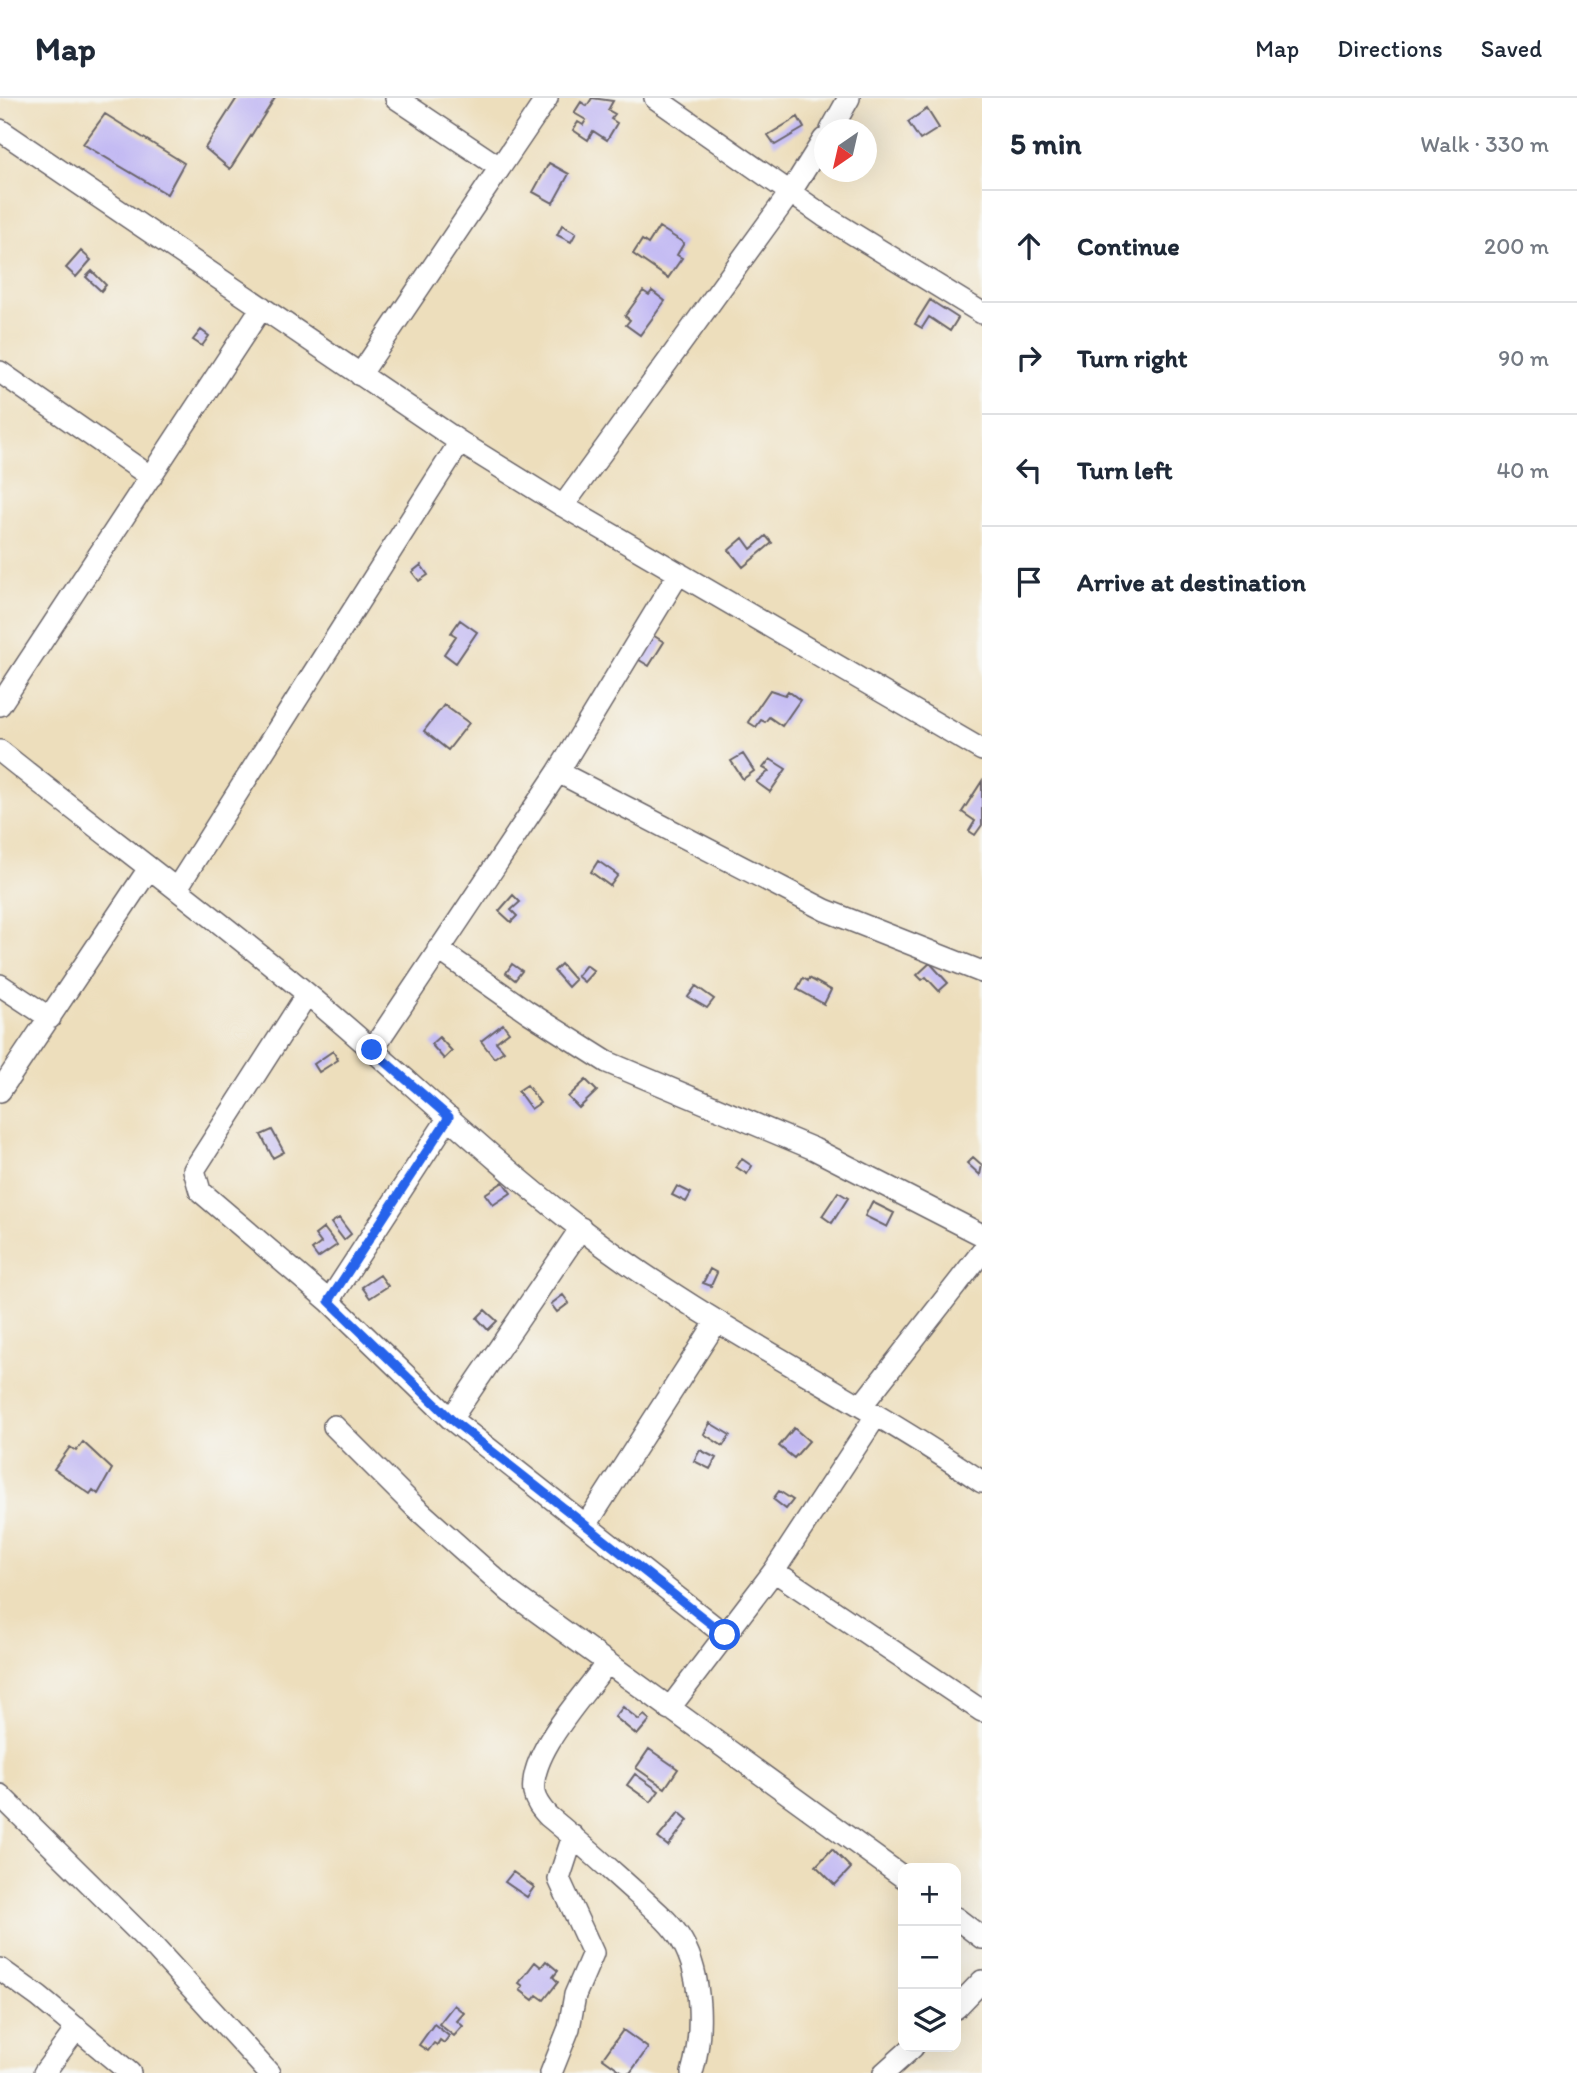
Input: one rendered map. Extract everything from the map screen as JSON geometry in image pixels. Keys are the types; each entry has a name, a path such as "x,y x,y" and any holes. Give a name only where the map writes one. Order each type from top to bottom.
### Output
{"street":[{"path":"396,98 499,167"},
{"path":"360,375 547,98"},
{"path":"655,98 790,193 982,313"},
{"path":"837,119 849,98"},
{"path":"0,130 460,442 563,506 982,750"},
{"path":"563,506 790,193 814,155"},
{"path":"0,705 262,307"},
{"path":"0,372 151,477"},
{"path":"177,888 460,442"},
{"path":"372,1050 558,772 679,573"},
{"path":"0,751 148,870 177,888 307,994 580,1228 718,1321 982,1482"},
{"path":"558,772 825,910 982,972"},
{"path":"0,1091 148,870"},
{"path":"438,949 528,1012 607,1062 814,1149 982,1235"},
{"path":"0,985 50,1018"},
{"path":"307,994 194,1170 200,1191 329,1301 451,1419 725,1635"},
{"path":"329,1301 449,1117"},
{"path":"451,1419 580,1228"},
{"path":"669,1709 774,1571 869,1411 982,1252"},
{"path":"586,1525 718,1321"},
{"path":"334,1426 468,1556 510,1592 898,1873"},
{"path":"774,1571 982,1712"},
{"path":"606,1664 546,1748 537,1766 534,1791 537,1803 657,1913 681,1939 692,1959 698,2027 698,2054 692,2073"},
{"path":"0,1795 156,1949 269,2073"},
{"path":"551,2073 569,2028 575,1995 593,1953 559,1879 573,1836"},
{"path":"961,1922 982,1938"},
{"path":"0,1969 130,2073"},
{"path":"961,2003 982,1981"},
{"path":"44,2073 76,2028"},
{"path":"884,2073 907,2052"}],"building":[{"path":"237,98 275,98 230,169 205,148"},
{"path":"592,98 613,101 608,110 615,114 611,119 617,123 607,140 593,131 588,140 573,130 578,122 583,125 586,120 574,113 581,102 587,106"},
{"path":"927,109 939,128 920,140 908,122"},
{"path":"105,114 184,163 167,194 83,144"},
{"path":"798,117 804,128 775,145 768,135"},
{"path":"549,163 569,174 553,203 533,192"},
{"path":"562,225 576,233 571,242 557,235"},
{"path":"659,227 684,243 677,255 682,258 668,278 633,254 642,240 648,244"},
{"path":"81,251 91,260 76,277 66,268"},
{"path":"92,271 106,285 101,291 86,277"},
{"path":"643,291 649,295 652,291 665,301 640,335 626,325 630,320 625,316"},
{"path":"930,300 958,318 950,331 929,317 922,328 915,324"},
{"path":"201,330 209,336 202,346 193,340"},
{"path":"766,536 772,543 743,567 729,550 743,538 751,549"},
{"path":"421,565 428,575 419,581 412,572"},
{"path":"460,620 477,632 456,663 444,654 456,636 451,633"},
{"path":"651,634 664,642 649,666 636,658"},
{"path":"770,690 785,695 788,691 800,700 782,726 769,717 765,722 761,720 756,727 748,722"},
{"path":"444,705 469,723 448,750 424,731"},
{"path":"743,754 754,771 743,779 731,761"},
{"path":"770,759 786,769 770,792 756,782 769,771 763,768"},
{"path":"982,781 982,825 975,835 969,831 975,821 962,812"},
{"path":"598,861 618,875 610,886 591,872"},
{"path":"513,895 520,902 511,910 517,916 511,922 499,911"},
{"path":"930,963 948,983 939,991 926,977 922,980 917,975"},
{"path":"512,964 522,971 515,980 506,973"},
{"path":"561,964 575,980 568,987 554,971"},
{"path":"586,965 594,971 584,982 577,976"},
{"path":"803,978 808,981 809,978 831,990 824,1004 797,989"},
{"path":"696,986 714,999 707,1008 688,997"},
{"path":"503,1024 509,1032 496,1042 504,1051 494,1058 481,1041"},
{"path":"439,1037 452,1051 444,1059 431,1044"},
{"path":"333,1051 338,1060 319,1072 314,1064"},
{"path":"586,1080 597,1091 579,1108 568,1097"},
{"path":"527,1085 540,1103 531,1109 518,1091"},
{"path":"272,1130 284,1152 273,1158 261,1135"},
{"path":"973,1157 982,1165 980,1175 967,1163"},
{"path":"742,1159 752,1166 747,1174 736,1167"},
{"path":"503,1182 511,1193 493,1205 485,1194"},
{"path":"677,1186 691,1193 686,1202 672,1195"},
{"path":"838,1192 848,1198 832,1223 822,1216"},
{"path":"872,1202 894,1213 887,1227 865,1216"},
{"path":"339,1218 351,1234 344,1240 331,1223"},
{"path":"324,1228 337,1245 318,1258 312,1250 321,1243 315,1235"},
{"path":"710,1269 717,1273 711,1286 703,1283"},
{"path":"380,1275 388,1286 370,1298 362,1287"},
{"path":"563,1295 569,1303 557,1312 551,1304"},
{"path":"485,1310 497,1321 488,1330 477,1318"},
{"path":"710,1423 730,1435 723,1446 704,1434"},
{"path":"794,1428 809,1441 794,1458 779,1446"},
{"path":"83,1442 112,1469 98,1494 93,1490 90,1494 54,1469 70,1447 76,1451"},
{"path":"700,1450 716,1458 710,1469 694,1461"},
{"path":"779,1491 793,1500 786,1509 773,1499"},
{"path":"623,1707 639,1720 644,1715 650,1720 637,1735 615,1717"},
{"path":"649,1749 678,1769 665,1788 636,1768"},
{"path":"635,1774 659,1791 651,1802 627,1785"},
{"path":"679,1812 688,1820 668,1846 658,1838"},
{"path":"832,1849 851,1868 835,1885 816,1866"},
{"path":"513,1872 534,1887 527,1897 505,1882"},
{"path":"546,1961 558,1971 553,1977 558,1982 544,2000 537,1995 533,2000 520,1990 523,1986 519,1983 535,1962 541,1967"},
{"path":"454,2005 464,2013 457,2021 463,2026 454,2036 439,2024"},
{"path":"434,2024 449,2036 444,2043 440,2040 437,2045 434,2043 428,2051 419,2045"},
{"path":"623,2030 648,2048 630,2073 624,2073 603,2058"}],"route":[{"path":"372,1050 449,1117 329,1301 451,1419 725,1635"}]}
